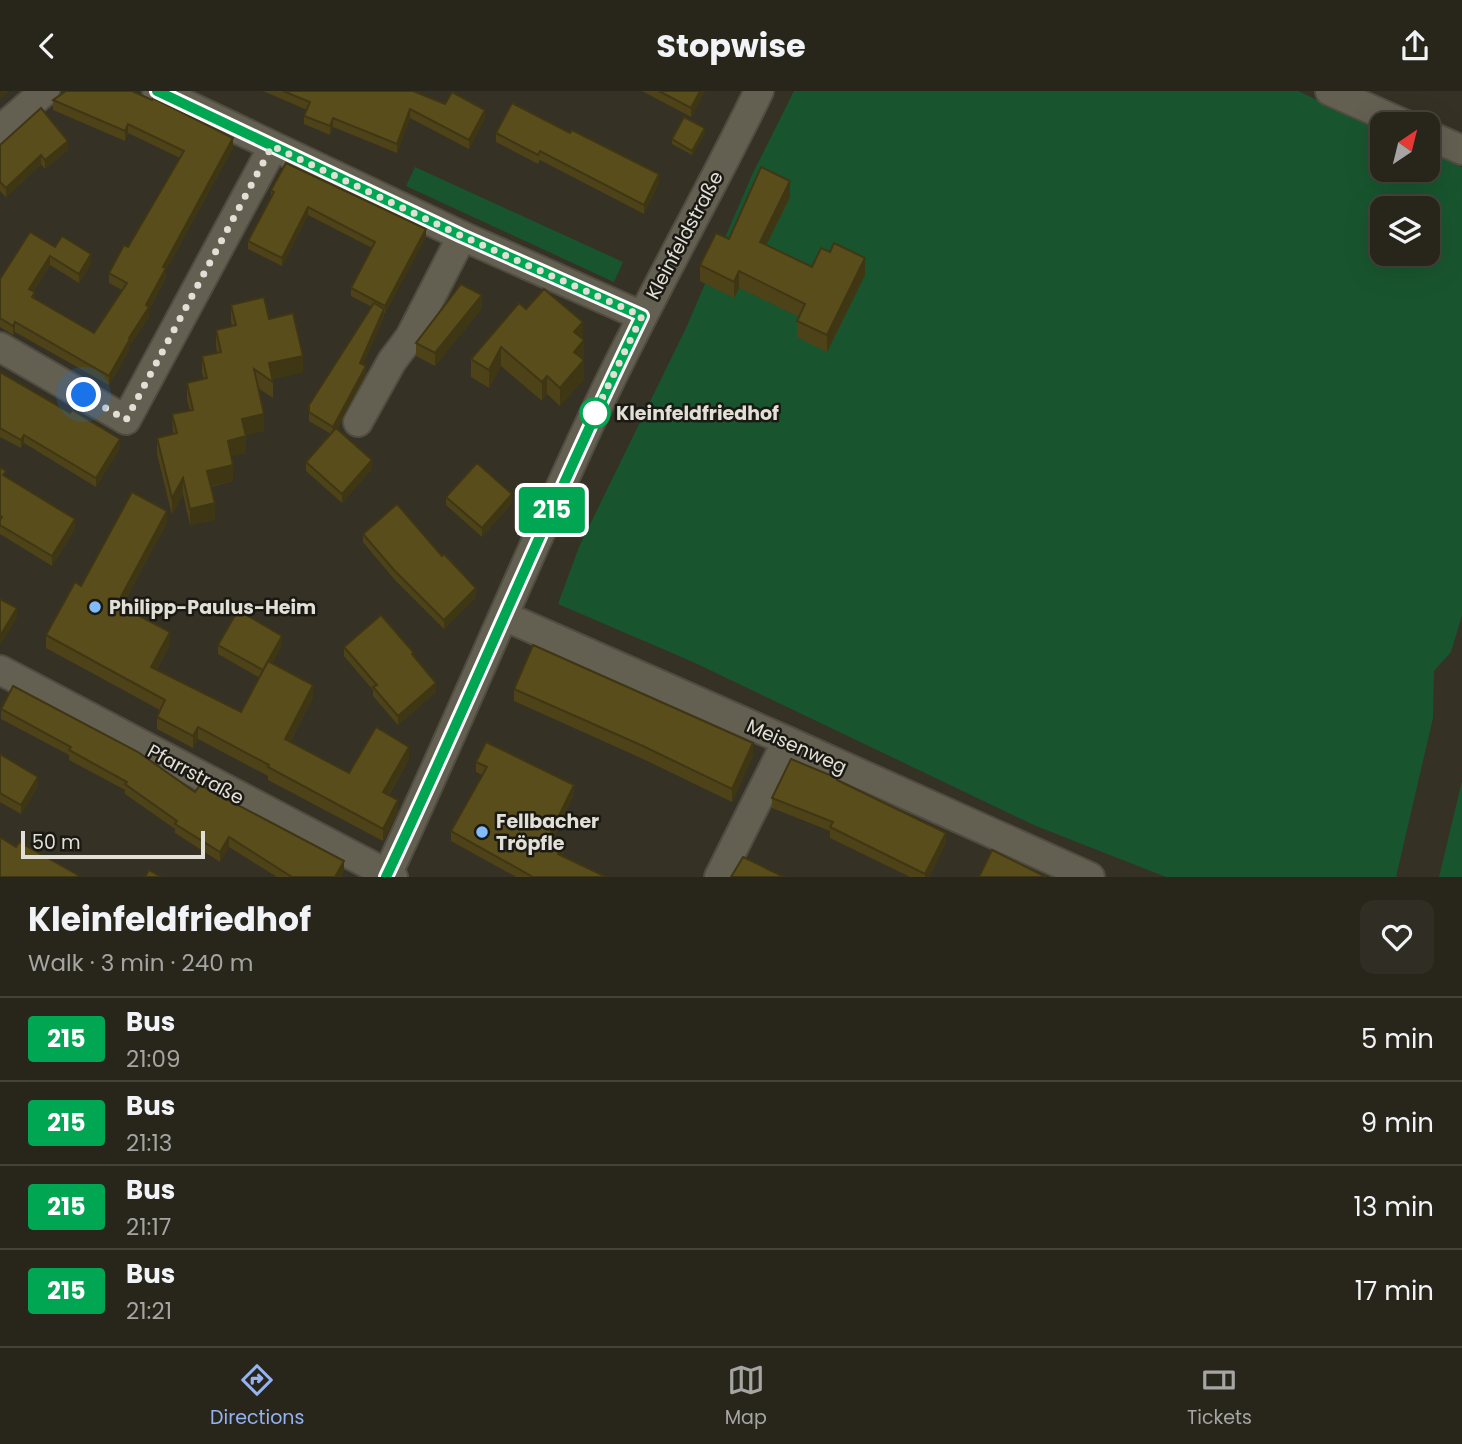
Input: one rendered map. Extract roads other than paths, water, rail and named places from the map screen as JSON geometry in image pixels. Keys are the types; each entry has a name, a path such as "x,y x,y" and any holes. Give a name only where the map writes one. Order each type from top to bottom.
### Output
{"street":[{"path":"0,130 45,91"},
{"path":"157,91 462,236 642,316"},
{"name":"Kleinfeldstraße","path":"389,876 597,409 642,316 759,91"},
{"path":"1338,93 1378,112"},
{"path":"1440,140 1462,150"},
{"path":"0,347 126,420 272,146"},
{"path":"358,422 392,361 410,337 462,236"},
{"name":"Meisenweg","path":"504,616 1090,877"},
{"name":"Pfarrstraße","path":"3,677 389,876"},
{"path":"719,877 787,741"}],"place":[{"name":"Kleinfeldfriedhof","path":"595,413"},
{"name":"Philipp-Paulus-Heim","path":"95,607"},
{"name":"Fellbacher Tröpfle","path":"482,832"}]}
